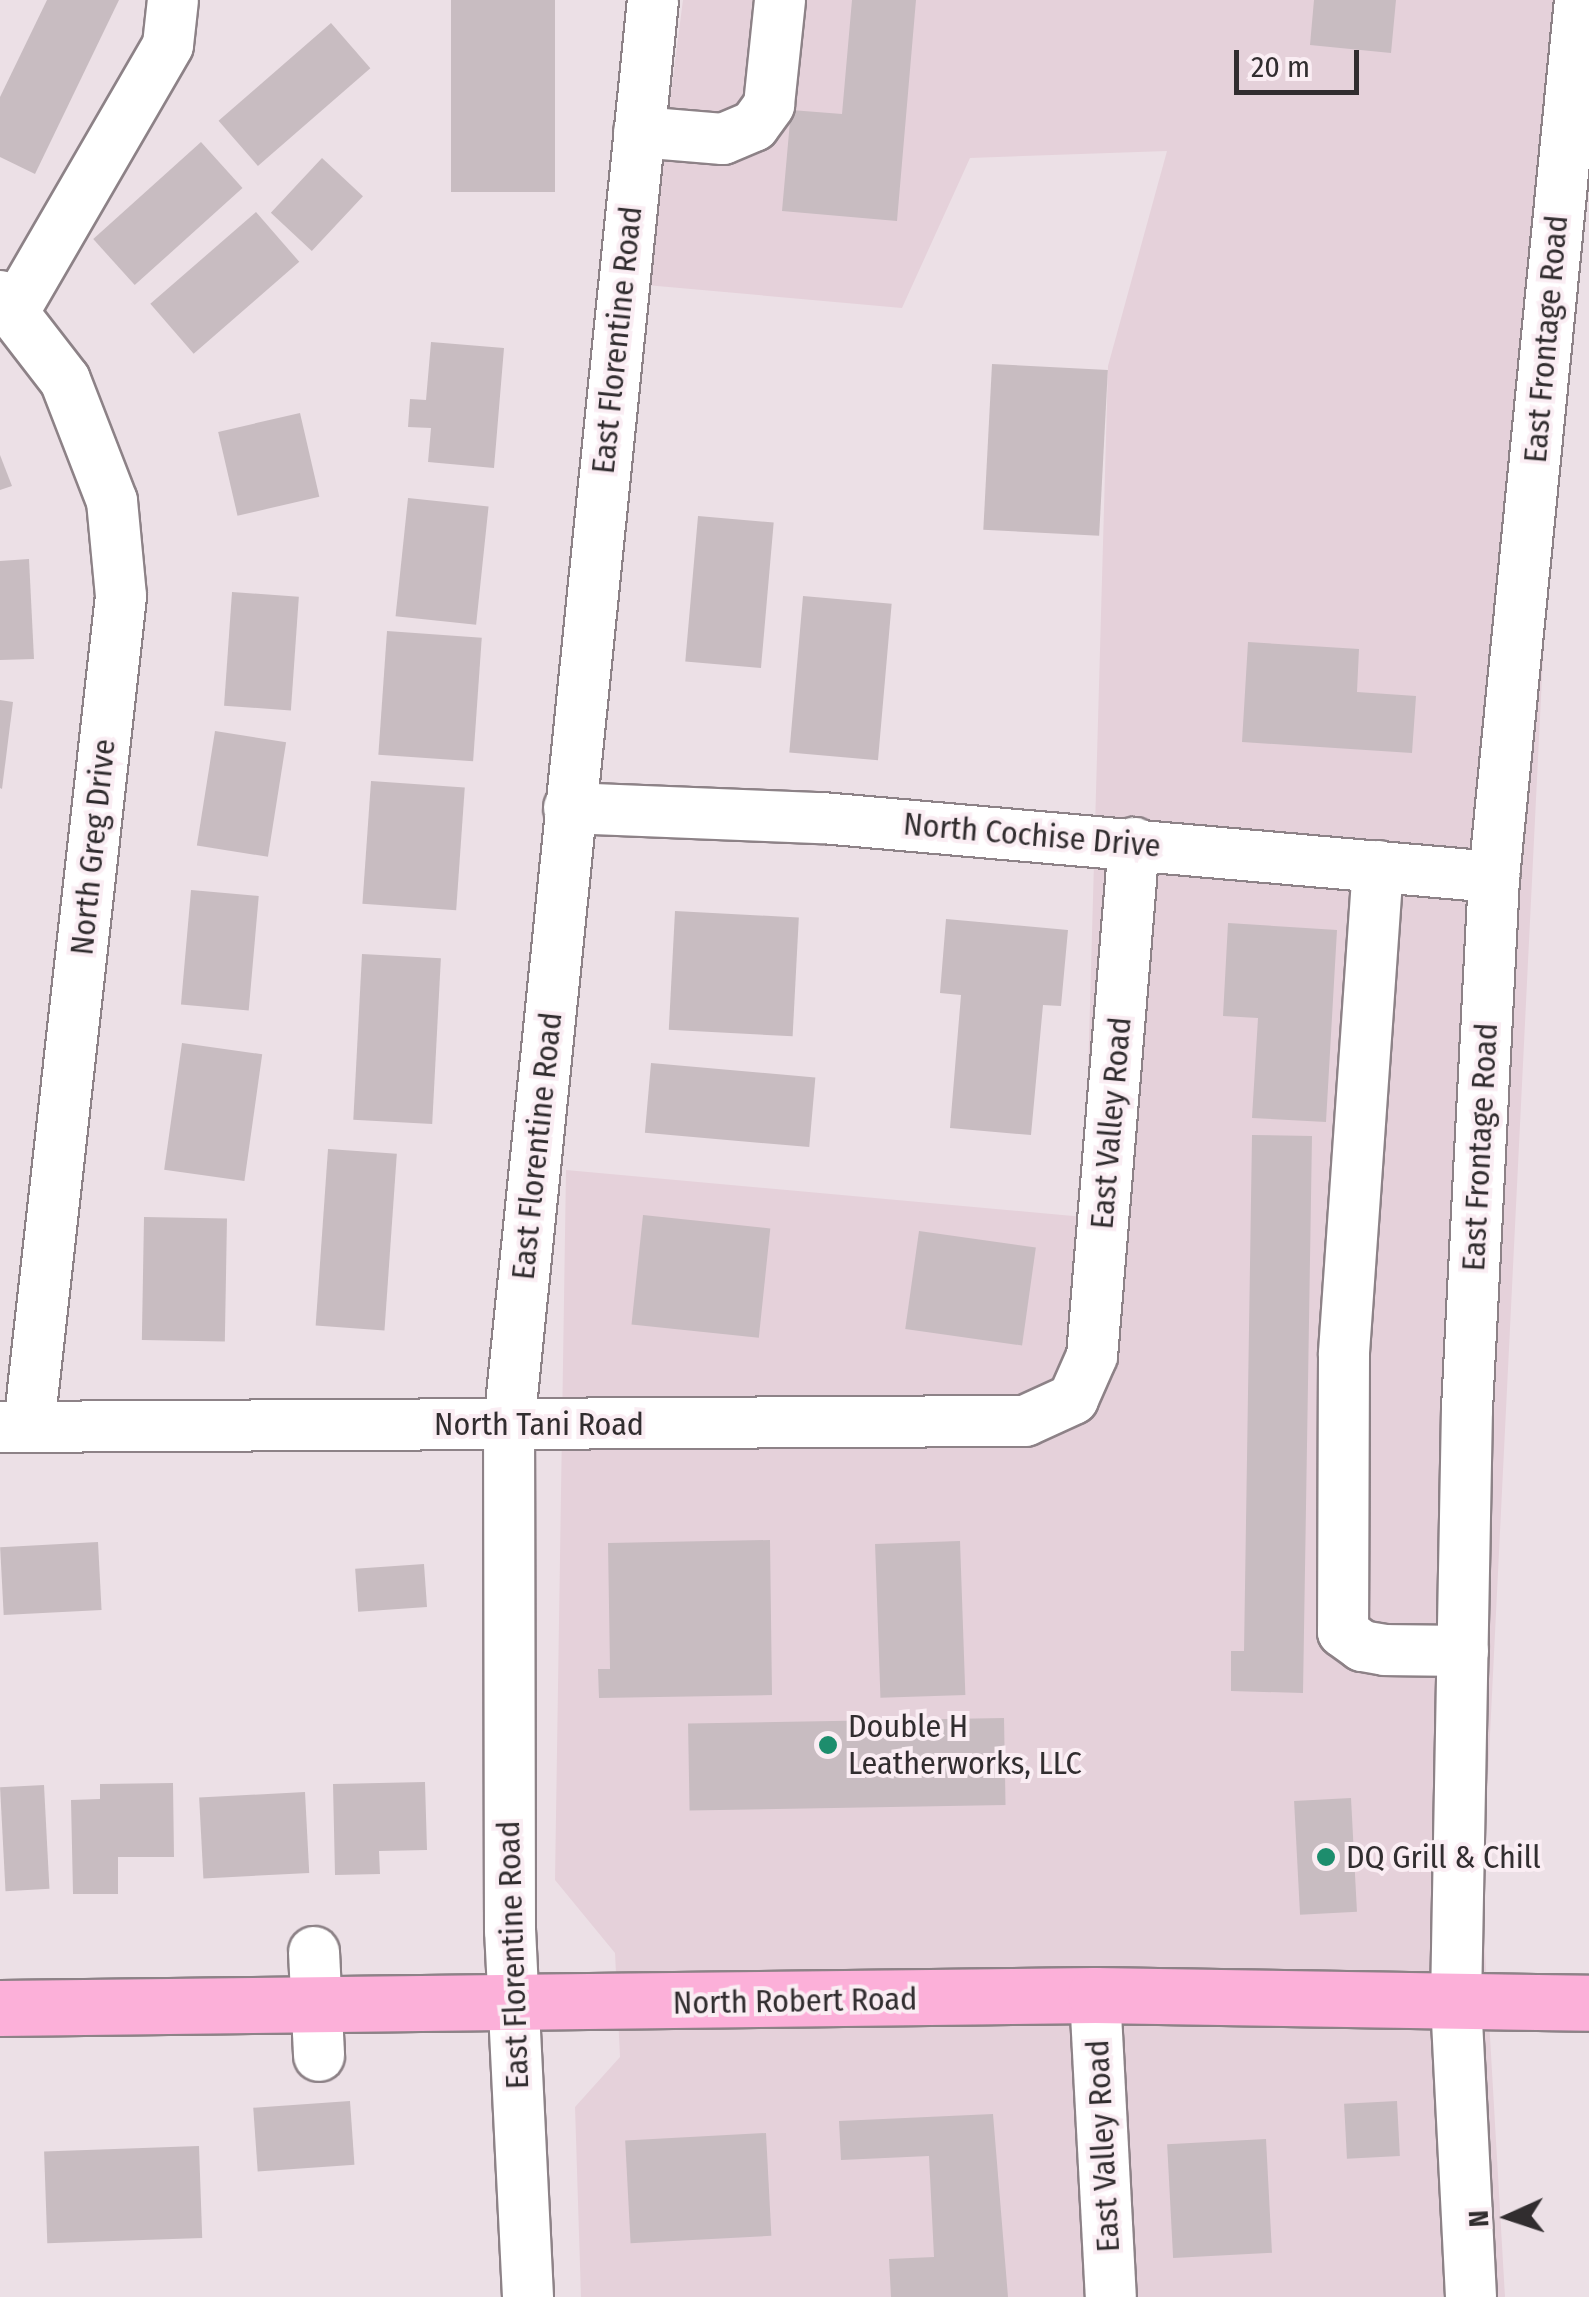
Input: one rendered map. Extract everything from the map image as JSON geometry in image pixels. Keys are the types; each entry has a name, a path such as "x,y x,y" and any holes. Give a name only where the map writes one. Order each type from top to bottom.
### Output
{"main road":[{"name":"North Robert Road","path":"0,2008 318,2031 512,2004 1095,1996 1589,2003"}],"street":[{"path":"7,304 168,45 173,0"},
{"name":"East Florentine Road","path":"528,2297 512,2004 510,1425 653,0"},
{"path":"639,132 724,138 754,126 769,105 780,0"},
{"name":"East Frontage Road","path":"1471,2297 1456,2003 1467,1409 1494,877 1580,0"},
{"name":"North Greg Drive","path":"7,304 66,380 112,501 121,596 14,1427"},
{"name":"North Cochise Drive","path":"570,808 822,818 1494,877"},
{"name":"East Valley Road","path":"1073,1398 1092,1356 1134,843"},
{"path":"1378,866 1344,1356 1344,1632 1362,1646 1385,1650 1463,1652"},
{"name":"North Tani Road","path":"14,1427 1025,1421 1073,1398"},
{"path":"314,1952 318,2031"},
{"name":"East Valley Road","path":"1095,1996 1111,2297"}],"shaded area":[{"path":"683,0 1589,0 1551,494 1482,1898 1505,2297 581,2297 575,2107 620,2057 615,1953 555,1880 566,1170 1084,1217 1108,366 1167,151 970,158 902,308 646,285"}],"building":[{"path":"47,0 119,0 35,174 0,157 0,97"},
{"path":"451,0 555,0 555,192 451,192"},
{"path":"852,0 916,0 897,221 782,211 791,110 842,114"},
{"path":"1314,0 1396,0 1391,53 1310,45"},
{"path":"331,23 370,68 258,166 219,121"},
{"path":"201,142 242,188 135,285 93,239"},
{"path":"322,158 363,196 312,251 271,213"},
{"path":"256,212 299,262 194,354 150,304"},
{"path":"431,342 504,348 494,468 428,462 431,428 408,427 410,399 426,400"},
{"path":"992,364 1108,370 1099,536 983,530"},
{"path":"300,413 319,497 237,516 218,432"},
{"path":"0,455 12,486 0,490"},
{"path":"408,498 489,506 476,625 396,616"},
{"path":"698,516 774,523 761,668 685,661"},
{"path":"29,559 34,659 0,660 0,561"},
{"path":"232,592 299,597 291,710 224,706"},
{"path":"803,596 892,604 878,760 789,752"},
{"path":"387,631 482,638 473,761 378,755"},
{"path":"1248,642 1359,649 1357,692 1416,696 1412,753 1242,742"},
{"path":"0,700 13,702 2,789 0,788"},
{"path":"215,731 286,742 268,857 197,846"},
{"path":"371,781 465,788 456,910 362,904"},
{"path":"191,890 259,896 249,1010 181,1005"},
{"path":"675,911 799,917 793,1036 669,1030"},
{"path":"946,919 1068,930 1061,1006 1043,1005 1031,1135 950,1128 961,995 940,993"},
{"path":"1228,923 1337,930 1326,1122 1252,1118 1258,1018 1223,1016"},
{"path":"362,954 441,958 432,1124 353,1120"},
{"path":"182,1043 262,1054 244,1181 164,1170"},
{"path":"651,1063 815,1077 809,1147 645,1133"},
{"path":"1252,1135 1312,1136 1303,1693 1231,1691 1231,1651 1244,1651"},
{"path":"328,1149 397,1154 384,1330 316,1326"},
{"path":"643,1215 770,1228 759,1338 632,1324"},
{"path":"144,1217 227,1218 225,1341 142,1340"},
{"path":"919,1231 1036,1247 1022,1345 905,1329"},
{"path":"770,1540 772,1695 599,1698 598,1669 610,1669 608,1543"},
{"path":"960,1541 965,1695 880,1698 875,1544"},
{"path":"98,1542 102,1610 4,1615 0,1547"},
{"path":"424,1564 427,1607 358,1612 355,1569"},
{"path":"1004,1718 1006,1805 690,1811 688,1724"},
{"path":"425,1782 427,1850 379,1851 380,1874 335,1875 333,1784"},
{"path":"173,1783 174,1857 118,1857 118,1894 73,1894 71,1800 100,1799 100,1784"},
{"path":"44,1785 49,1889 6,1891 0,1787"},
{"path":"305,1792 309,1873 203,1878 199,1798"},
{"name":"DQ Grill & Chill","path":"1351,1798 1357,1912 1300,1915 1294,1801"},
{"path":"350,2101 354,2165 258,2172 253,2108"},
{"path":"1397,2101 1400,2156 1347,2159 1344,2104"},
{"path":"993,2114 1008,2297 891,2297 889,2259 934,2257 929,2156 841,2160 839,2121"},
{"path":"766,2133 771,2236 631,2243 625,2140"},
{"path":"1266,2139 1272,2253 1173,2258 1167,2144"},
{"path":"199,2146 202,2238 47,2243 44,2151"}],"place":[{"name":"Double H Leatherworks, LLC","path":"828,1745"},
{"name":"DQ Grill & Chill","path":"1326,1857"}]}
